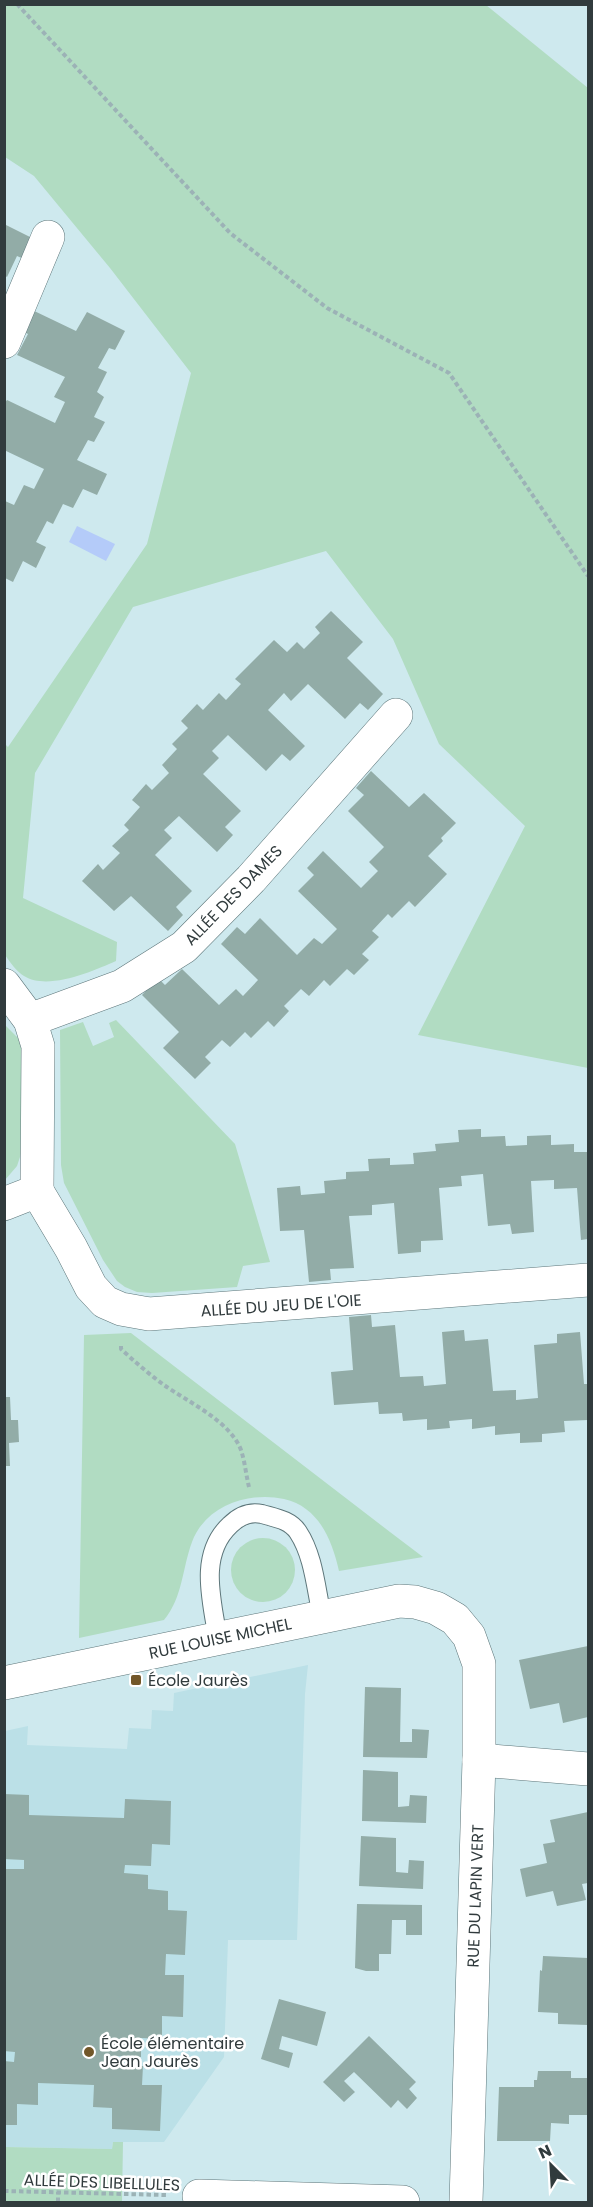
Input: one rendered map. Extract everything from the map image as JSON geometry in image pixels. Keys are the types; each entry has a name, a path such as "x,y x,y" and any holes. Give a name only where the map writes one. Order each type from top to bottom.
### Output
{"street":[{"path":"4,342 48,237"},
{"name":"ALLÉE DES DAMES","path":"30,1020 122,986 184,947 251,879 396,715"},
{"path":"4,984 30,1020 38,1046 37,1191 4,1204"},
{"name":"ALLÉE DU JEU DE L'OIE","path":"37,1191 91,1287 105,1302 121,1309 149,1314 588,1280"},
{"name":"RUE LOUISE MICHEL","path":"4,1683 399,1601 415,1602 436,1608"},
{"name":"RUE DU LAPIN VERT","path":"436,1608 454,1619 469,1636 479,1664 479,1760 466,2202"},
{"path":"479,1760 588,1769"},
{"path":"194,2199 403,2202"}],"lane":[{"path":"218,1639 208,1583 212,1551 222,1533 238,1517 254,1512 284,1520 298,1531 312,1570 322,1616"}],"path":[{"path":"16,4 230,234 327,308 449,373 588,576"},
{"path":"121,1309 121,1349 166,1386 217,1420 241,1449 254,1512"},
{"name":"ALLÉE DES LIBELLULES","path":"4,2191 194,2199"},
{"path":"58,2192 58,2202"}],"shaded area":[{"path":"308,1665 305,1694 297,1940 228,1940 224,2057 164,2142 113,2142 112,2149 5,2147 5,1731 28,1726 27,1745 127,1749 129,1728 151,1729 152,1710 173,1711 174,1693"}],"green space":[{"path":"5,4 486,5 588,88 588,1068 418,1035 525,826 439,744 393,639 326,551 133,607 35,773 23,898 117,942 116,961 70,978 45,981 24,976 5,955 5,744 8,747 147,544 191,373 110,268 34,176 5,157"},
{"path":"116,1020 235,1144 270,1262 243,1266 237,1287 152,1293 137,1292 125,1287 117,1281 103,1260 64,1183 61,1165 60,1030 83,1022 93,1046 114,1037 109,1023"},
{"path":"4,1024 19,1039 22,1053 21,1154 17,1166 5,1180"},
{"path":"131,1333 423,1557 339,1571 328,1537 315,1517 306,1509 296,1503 271,1497 243,1500 218,1510 198,1529 192,1542 175,1602 164,1620 79,1638 84,1335"},
{"path":"263,1538 275,1540 286,1547 293,1558 295,1570 293,1582 286,1593 275,1600 263,1602 251,1600 240,1593 233,1582 231,1570 233,1558 240,1547 251,1540"},
{"path":"113,2142 123,2142 122,2202 5,2202 5,2147 112,2149"}],"water":[{"path":"77,526 115,544 106,561 69,542"}],"building":[{"path":"4,224 36,240 26,260 17,256 7,277 4,275"},
{"path":"28,308 76,331 87,312 125,331 115,350 109,348 98,368 107,372 97,392 104,397 94,417 105,422 94,442 88,440 77,460 107,474 97,495 83,489 73,508 63,504 53,524 47,521 36,542 46,547 36,568 23,561 13,582 5,578 5,501 14,505 24,485 34,489 44,469 4,450 6,425 4,424 4,404 7,400 55,423 65,402 54,397 65,377 17,355 28,334 18,329"},
{"path":"331,611 363,642 347,658 383,694 368,710 360,703 345,719 308,684 291,701 284,693 268,710 305,746 290,761 282,754 266,771 228,735 212,751 219,758 203,774 241,811 225,827 233,835 217,852 179,816 164,830 172,838 155,855 192,891 176,907 183,915 168,931 131,896 114,911 82,881 98,864 103,870 120,853 112,846 129,830 124,825 140,807 132,800 146,784 152,790 169,773 162,765 177,749 172,744 188,728 181,721 197,704 203,710 219,693 226,700 241,684 235,679 274,640 287,652 297,642 304,649 320,633 315,627"},
{"path":"371,771 409,807 424,793 456,823 428,856 447,874 415,907 409,901 392,918 388,914 372,931 379,937 362,954 369,960 354,975 347,969 330,986 324,980 309,996 301,989 284,1006 289,1011 274,1027 268,1021 251,1038 245,1032 230,1047 222,1040 205,1057 211,1063 195,1079 163,1048 179,1032 142,995 158,978 165,985 182,969 219,1005 236,989 243,996 258,980 221,944 237,927 245,934 260,918 297,955 314,938 322,944 337,929 298,891 314,875 307,868 323,851 361,888 378,871 369,862 384,847 348,811 364,795 356,788"},
{"path":"481,1129 481,1137 505,1136 506,1146 527,1145 527,1136 551,1135 551,1145 574,1144 574,1152 588,1152 588,1239 581,1240 577,1188 554,1189 554,1180 531,1181 534,1232 512,1234 510,1224 488,1226 483,1174 461,1176 462,1186 439,1188 443,1240 421,1241 421,1252 398,1254 394,1203 372,1205 372,1215 349,1216 354,1268 330,1269 331,1280 309,1282 304,1230 280,1231 277,1188 300,1186 301,1195 325,1193 324,1181 346,1179 346,1172 369,1171 368,1159 390,1158 390,1165 414,1164 413,1153 436,1151 435,1144 459,1142 458,1130"},
{"path":"371,1315 372,1327 395,1325 400,1377 423,1376 424,1386 446,1384 442,1332 464,1330 465,1341 488,1339 493,1391 516,1390 516,1400 538,1398 534,1345 557,1343 557,1334 580,1332 584,1384 588,1384 588,1420 564,1421 565,1432 542,1434 542,1442 520,1443 520,1433 495,1435 495,1426 472,1429 472,1419 449,1421 450,1428 427,1430 427,1419 403,1421 402,1413 379,1414 378,1402 334,1405 331,1372 353,1370 349,1317"},
{"path":"4,1397 10,1397 11,1420 18,1420 19,1442 9,1443 10,1466 4,1466"},
{"path":"588,1646 588,1717 563,1723 559,1703 530,1709 519,1660"},
{"path":"365,1687 401,1688 400,1742 412,1742 412,1729 429,1730 427,1758 363,1757"},
{"path":"363,1770 398,1772 398,1807 409,1806 410,1795 427,1796 426,1823 362,1821"},
{"path":"4,1794 29,1795 29,1815 124,1818 125,1799 171,1801 170,1845 152,1844 151,1866 125,1865 124,1873 148,1875 148,1889 168,1891 168,1910 187,1911 185,1955 166,1954 165,1975 184,1975 183,2017 162,2016 162,2039 141,2038 141,2057 117,2056 117,2065 143,2066 142,2085 162,2085 160,2131 112,2129 112,2108 93,2107 94,2085 38,2083 38,2105 17,2104 17,2125 4,2125 4,2061 14,2062 15,2052 4,2051 4,1869 24,1869 24,1860 4,1859"},
{"path":"588,1812 588,1883 582,1884 586,1900 557,1906 553,1891 526,1897 520,1869 547,1863 543,1844 555,1842 550,1820"},
{"path":"361,1836 396,1838 396,1872 408,1873 409,1860 424,1861 423,1889 359,1886"},
{"path":"357,1904 422,1905 422,1935 406,1935 406,1920 392,1920 391,1954 379,1954 379,1971 355,1968"},
{"path":"543,1956 588,1958 588,2025 558,2024 558,2013 538,2012"},
{"path":"279,1999 326,2012 317,2046 282,2036 279,2049 293,2053 289,2068 261,2059"},
{"path":"369,2036 416,2082 409,2089 417,2098 407,2109 398,2100 391,2108 354,2072 344,2081 355,2092 344,2102 323,2082"},
{"path":"538,2071 571,2071 571,2078 588,2078 588,2115 569,2115 569,2124 551,2123 550,2141 497,2141 499,2087 534,2087"}],"place":[{"name":"École Jaurès","path":"136,1680"},
{"name":"École élémentaire Jean Jaurès","path":"89,2052"}]}
